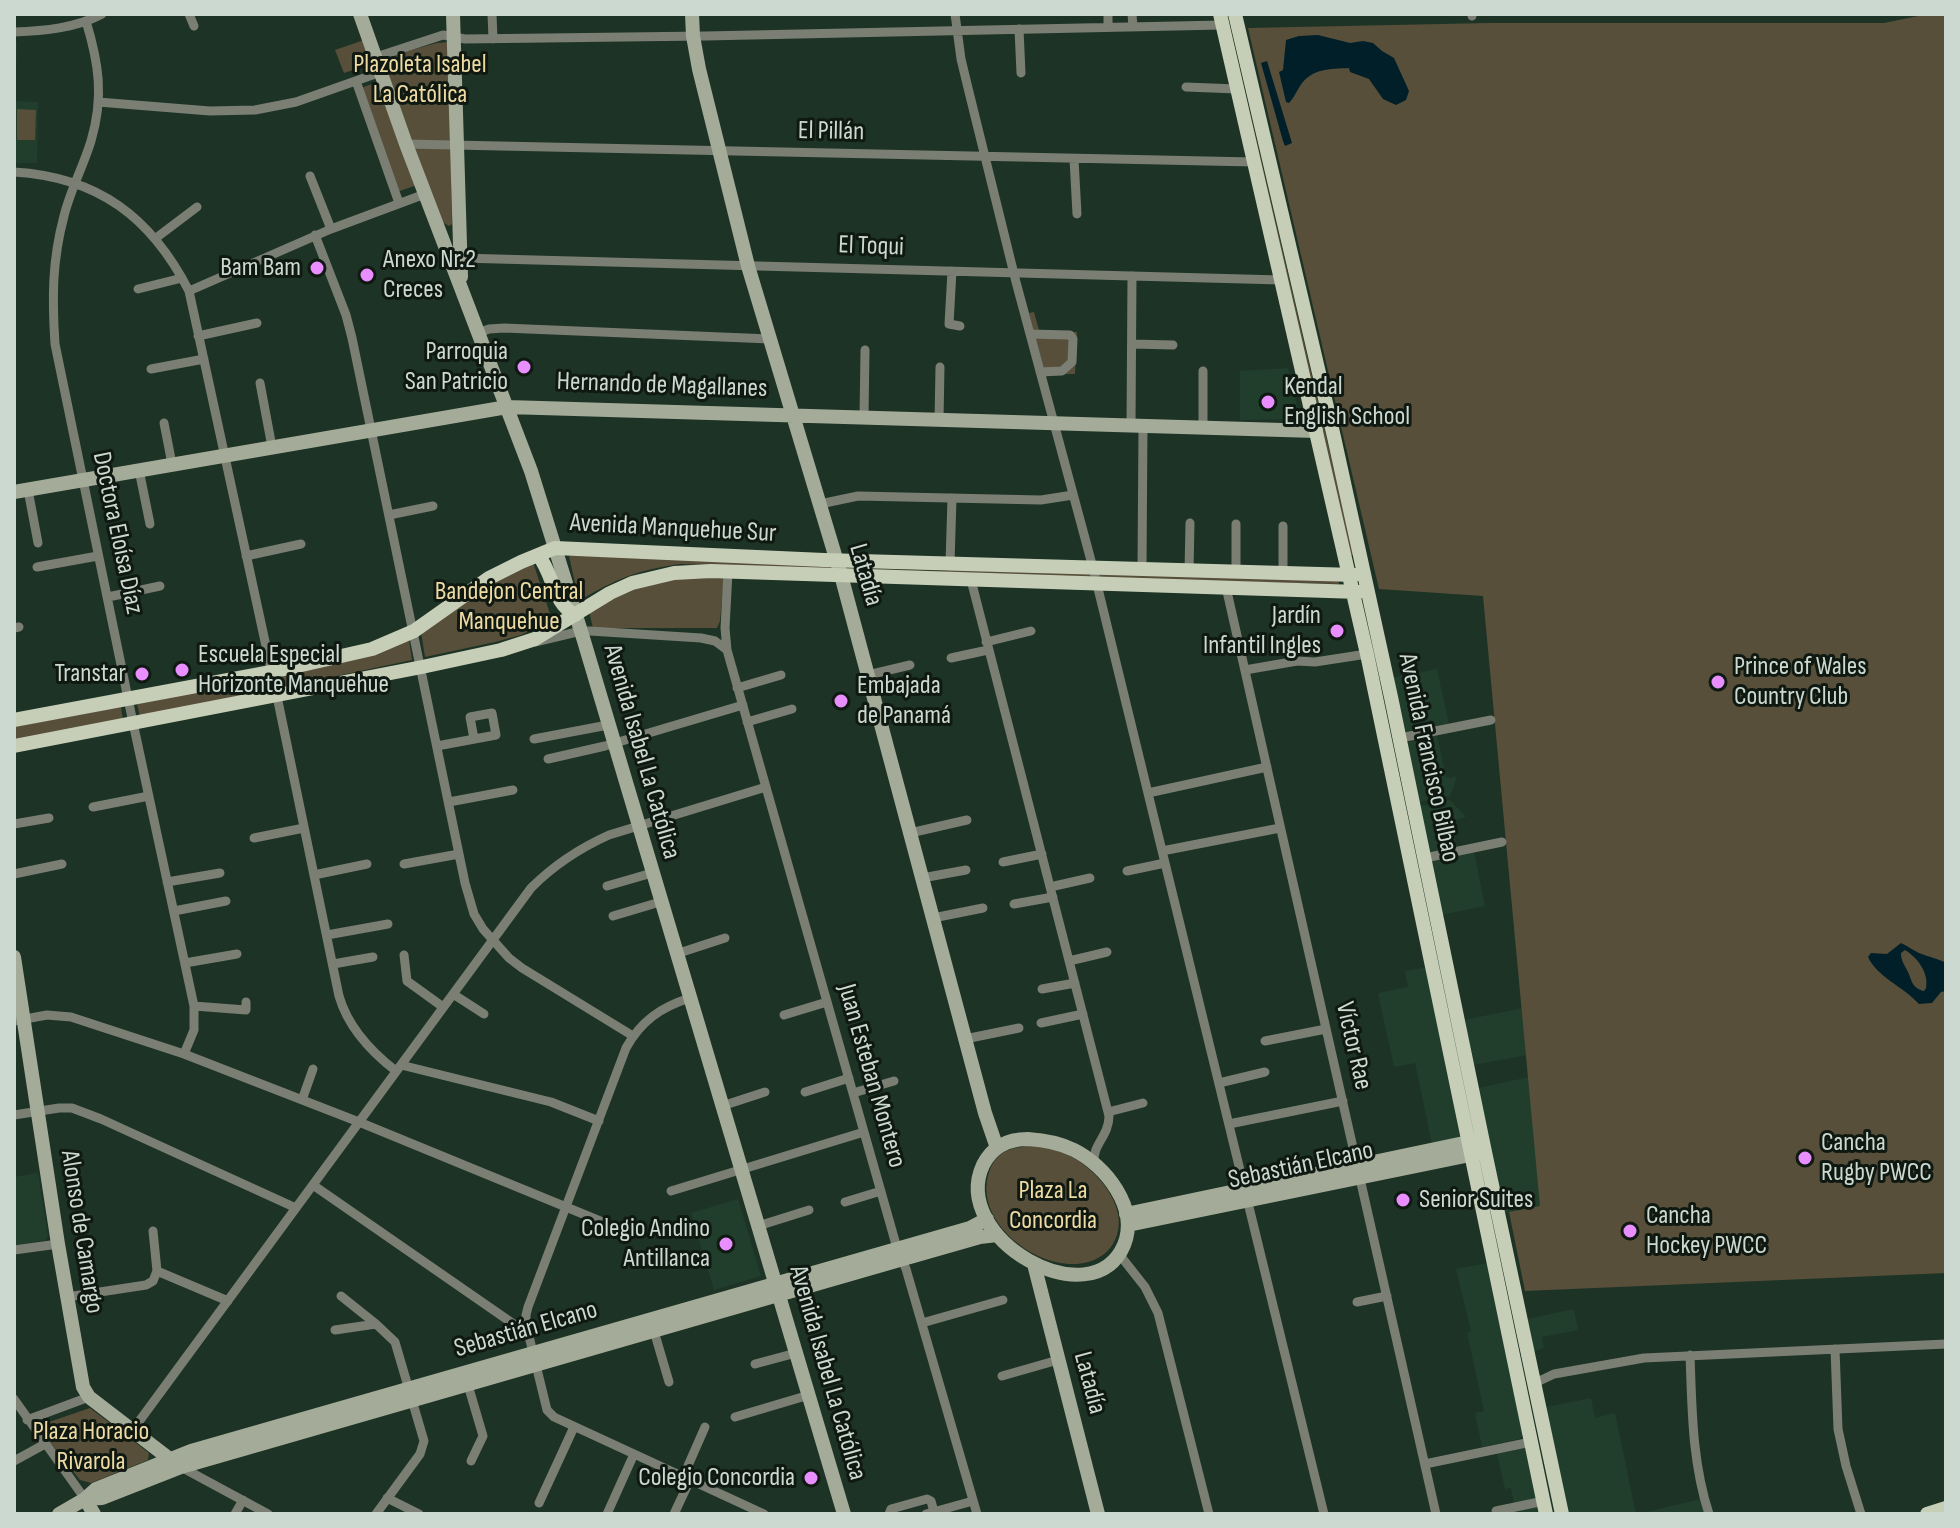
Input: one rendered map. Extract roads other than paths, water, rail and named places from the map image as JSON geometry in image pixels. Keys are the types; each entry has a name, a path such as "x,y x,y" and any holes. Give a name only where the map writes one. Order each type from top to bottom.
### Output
{"main road":[{"name":"Avenida Francisco Bilbao","path":"1235,14 1334,437 1356,575"},
{"name":"Avenida Francisco Bilbao","path":"1221,20 1316,431 1400,738 1425,858 1514,1361 1545,1508"},
{"path":"1316,431 1334,437"},
{"name":"Avenida Manquehue Sur","path":"14,720 271,672 372,649 414,631 483,582 555,548 836,560 1356,575"},
{"path":"538,555 546,566 558,598 575,615"},
{"name":"Avenida Manquehue Sur","path":"14,746 490,653 546,633 617,590 647,579 684,572 1360,592"},
{"name":"Avenida Francisco Bilbao","path":"1360,592 1367,654 1476,1147 1531,1364 1562,1514"},
{"path":"1514,1361 1525,1379 1535,1383"},
{"path":"1927,1514 1946,1508"}],"street":[{"path":"14,32 46,30 102,14"},
{"path":"189,14 194,26"},
{"name":"Avenida Isabel La Católica","path":"360,14 406,144 531,471 844,1514"},
{"path":"453,14 461,290"},
{"path":"492,14 493,39"},
{"name":"Latadía","path":"692,14 699,69 748,266 841,575 997,1148"},
{"path":"955,14 964,74 1093,568 1324,1514"},
{"path":"1108,14 1108,27"},
{"path":"1132,14 1133,27"},
{"path":"376,57 443,35 460,39 693,36 1133,27 1221,20"},
{"name":"Doctora Eloísa Díaz","path":"86,21 96,52 98,102 90,142 58,238 52,281 55,344 194,1006 194,1030 184,1054"},
{"path":"1019,29 1021,73"},
{"path":"98,102 210,111 255,110 296,102 381,72"},
{"path":"356,81 399,203"},
{"path":"1186,87 1237,89"},
{"name":"El Pillán","path":"406,144 1254,162"},
{"path":"1074,159 1077,214"},
{"path":"14,172 75,183 119,206 156,238 189,291 339,996 348,1020 359,1036 398,1068 551,1102 599,1121"},
{"path":"310,176 331,229"},
{"path":"189,291 315,235 425,194"},
{"path":"156,238 197,207"},
{"path":"315,235 346,315 474,914 492,940 522,968 633,1036"},
{"name":"El Toqui","path":"460,258 1281,280"},
{"path":"952,271 949,324 960,326"},
{"path":"1132,276 1142,569"},
{"path":"138,289 182,278"},
{"path":"198,336 257,323"},
{"path":"478,333 504,328 770,339"},
{"path":"1030,334 1070,335 1073,339 1072,362 1062,371 1040,372"},
{"path":"1132,344 1173,345"},
{"path":"864,417 865,350"},
{"path":"151,369 204,359"},
{"path":"939,421 940,367"},
{"path":"1203,371 1203,427"},
{"path":"260,383 272,447"},
{"name":"Hernando de Magallanes","path":"21,491 507,407 1316,431"},
{"path":"164,423 172,464"},
{"path":"139,470 150,524"},
{"path":"21,491 38,543"},
{"path":"820,504 858,496 1041,500 1073,495"},
{"path":"950,563 952,498"},
{"path":"389,515 433,506"},
{"path":"1189,571 1190,523"},
{"path":"1236,524 1236,572"},
{"path":"1283,526 1283,574"},
{"path":"246,556 301,544"},
{"path":"37,567 98,556"},
{"name":"Juan Esteban Montero","path":"728,572 725,628 737,688 977,1514"},
{"path":"971,580 1108,1112 1108,1128 1089,1156"},
{"path":"108,597 160,586"},
{"name":"Víctor Rae","path":"1226,587 1436,1514"},
{"name":"Avenida Manquehue Sur","path":"520,644 547,641 581,631 701,638 715,641 727,650"},
{"path":"951,658 1031,631"},
{"path":"1245,670 1367,654"},
{"path":"868,675 910,665"},
{"path":"737,688 781,675"},
{"path":"548,759 613,744 743,705"},
{"path":"747,722 792,709"},
{"path":"1400,738 1491,720"},
{"path":"534,739 608,725"},
{"path":"437,746 474,739"},
{"path":"1148,793 1267,767"},
{"path":"132,1431 531,888 545,874 588,845 638,826 766,787"},
{"path":"449,802 513,790"},
{"path":"93,807 149,796"},
{"path":"14,824 49,818"},
{"path":"910,833 967,820"},
{"path":"254,838 304,828"},
{"path":"1162,851 1280,828"},
{"path":"1425,858 1502,842"},
{"path":"404,864 459,854"},
{"path":"1003,862 1042,854"},
{"path":"1127,871 1165,863"},
{"path":"14,874 62,864"},
{"path":"314,875 367,864"},
{"path":"922,878 966,870"},
{"path":"167,882 220,873"},
{"path":"607,886 652,873"},
{"path":"1014,904 1090,878"},
{"path":"174,911 226,901"},
{"path":"613,916 660,902"},
{"path":"933,918 983,908"},
{"path":"327,935 388,924"},
{"path":"676,954 725,938"},
{"path":"1069,961 1107,952"},
{"path":"185,963 237,954"},
{"path":"404,955 407,981 443,1007"},
{"name":"Alonso de Camargo","path":"14,957 19,1020 38,1111 80,1375 89,1397"},
{"path":"333,964 373,957"},
{"path":"1042,989 1075,983"},
{"path":"453,994 484,1014"},
{"path":"690,998 666,1006 643,1023 633,1036 528,1307 528,1334 547,1410 554,1417 764,1514"},
{"path":"194,1006 246,1010 246,1002"},
{"path":"784,1015 827,1002"},
{"path":"1041,1023 1083,1014"},
{"path":"19,1020 47,1015 71,1017 184,1054 605,1223"},
{"path":"965,1039 1019,1028"},
{"path":"1265,1041 1326,1029"},
{"path":"302,1100 313,1069"},
{"path":"1219,1083 1265,1072"},
{"path":"805,1092 849,1078"},
{"path":"853,1093 894,1081"},
{"path":"722,1106 765,1092"},
{"path":"1229,1124 1343,1101"},
{"path":"1108,1112 1143,1103"},
{"path":"14,1115 72,1108 296,1208"},
{"path":"671,1191 864,1132"},
{"path":"1037,1139 1089,1156 1116,1188 1122,1200 1127,1220 1126,1238 1119,1254 1101,1268 1084,1273 1062,1273 1034,1264 997,1235 980,1200 979,1180 986,1160 997,1148 1005,1142 1037,1139"},
{"name":"Sebastián Elcano","path":"1127,1220 1476,1147"},
{"path":"313,1185 528,1334"},
{"path":"845,1202 881,1191"},
{"path":"758,1226 809,1210"},
{"name":"Sebastián Elcano","path":"59,1514 96,1489 175,1463 900,1253 987,1219"},
{"path":"67,1297 146,1285 153,1281 157,1271 153,1231"},
{"name":"Sebastián Elcano","path":"900,1253 997,1235"},
{"path":"14,1250 58,1244"},
{"path":"1119,1254 1145,1287 1158,1313 1209,1514"},
{"name":"Latadía","path":"1034,1264 1098,1514"},
{"path":"157,1271 228,1301"},
{"name":"Sebastián Elcano","path":"634,1330 654,1331 777,1288"},
{"path":"341,1296 395,1342 424,1441 423,1448 376,1514"},
{"path":"1357,1302 1387,1296"},
{"path":"922,1323 1003,1300"},
{"path":"335,1330 376,1324"},
{"path":"654,1331 669,1382"},
{"path":"1535,1383 1554,1374 1644,1358 1946,1344"},
{"path":"1835,1349 1838,1429 1861,1514"},
{"path":"755,1364 796,1353"},
{"path":"1690,1355 1694,1444 1709,1514"},
{"name":"Sebastián Elcano","path":"411,1395 468,1385 534,1359"},
{"path":"1002,1376 1058,1360"},
{"path":"1531,1364 1554,1374"},
{"path":"468,1385 483,1436 471,1461"},
{"path":"735,1417 809,1395"},
{"path":"21,1416 89,1397 175,1463 268,1514"},
{"path":"14,1399 21,1416 73,1481 94,1514"},
{"path":"539,1503 574,1427"},
{"path":"674,1514 705,1427"},
{"path":"1425,1464 1531,1442"},
{"path":"14,1461 45,1444"},
{"path":"607,1514 634,1454"},
{"path":"387,1498 419,1514"},
{"path":"889,1514 891,1509 927,1499 931,1501 930,1513 973,1501"},
{"path":"235,1514 243,1500"},
{"path":"1496,1511 1545,1508"}],"water":[{"path":"1318,35 1350,43 1373,43 1394,58 1409,91 1406,100 1396,105 1383,99 1369,79 1350,72 1349,68 1328,69 1310,76 1289,103 1286,102 1279,72 1283,70 1286,40"},
{"path":"1267,61 1292,143 1285,146 1261,63"},
{"path":"1901,943 1946,963 1946,991 1941,992 1932,1003 1919,1004 1884,976 1868,957 1871,953 1887,954","holes":["1905,950 1924,971 1924,991 1913,984 1902,960 1901,953"]}],"place":[{"name":"Bam Bam","path":"317,268"},
{"name":"Anexo Nr.2 Creces","path":"367,275"},
{"name":"Parroquia San Patricio","path":"524,367"},
{"name":"Kendal English School","path":"1268,402"},
{"name":"Jardín Infantil Ingles","path":"1337,631"},
{"name":"Escuela Especial Horizonte Manquehue","path":"182,670"},
{"name":"Transtar","path":"142,674"},
{"name":"Prince of Wales Country Club","path":"1718,682"},
{"name":"Embajada de Panamá","path":"841,701"},
{"name":"Cancha Rugby PWCC","path":"1805,1158"},
{"name":"Senior Suites","path":"1403,1200"},
{"name":"Cancha Hockey PWCC","path":"1630,1231"},
{"name":"Colegio Andino Antillanca","path":"726,1244"},
{"name":"Colegio Concordia","path":"811,1478"}],"park label":[{"name":"Plazoleta Isabel La Católica","path":"420,80"},
{"name":"Bandejon Central Manquehue","path":"509,607"},
{"name":"Plaza La Concordia","path":"1053,1206"},
{"name":"Plaza Horacio Rivarola","path":"91,1447"}]}
